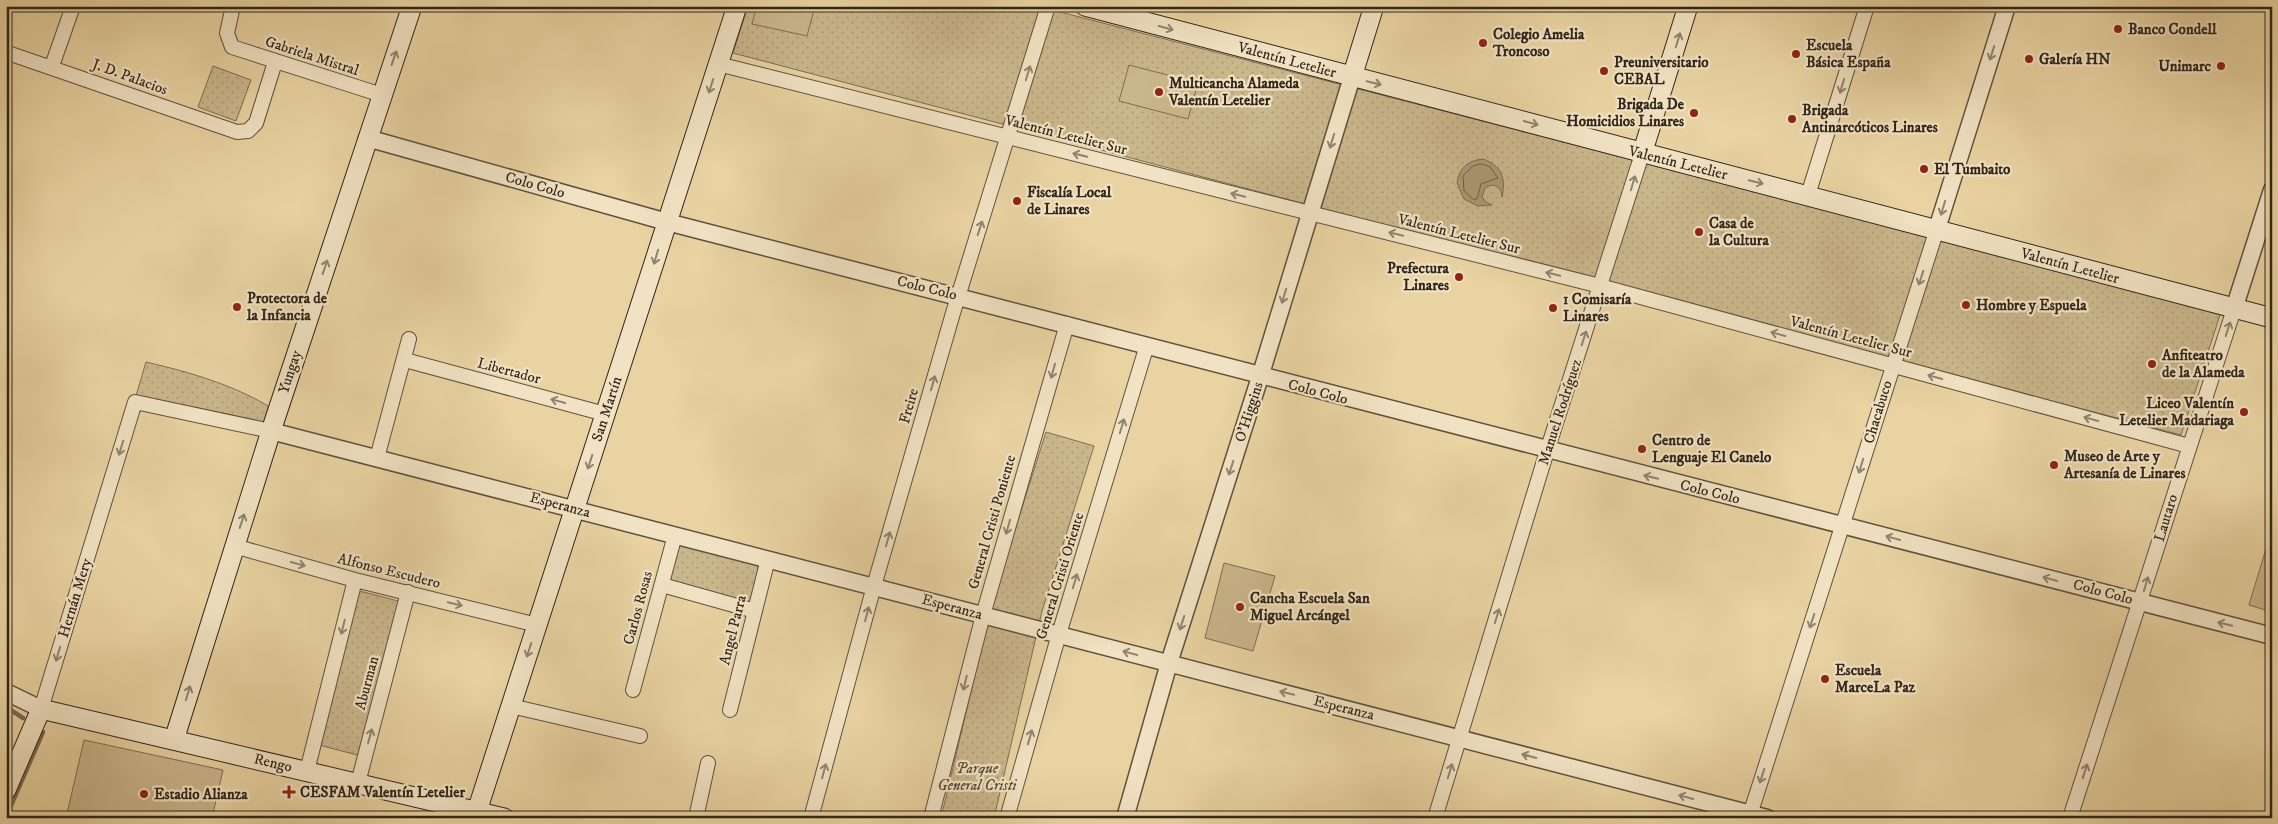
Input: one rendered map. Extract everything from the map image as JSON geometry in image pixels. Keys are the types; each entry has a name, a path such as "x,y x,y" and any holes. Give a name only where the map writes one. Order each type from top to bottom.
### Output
{"main road":[{"name":"Yungay","path":"174,740 271,431 412,6"},
{"name":"San Martín","path":"466,812 511,706 737,6"},
{"name":"Valentín Letelier","path":"1085,6 1352,77 1464,104 1642,154 1808,195 1936,232 2272,318"},
{"name":"O'Higgins","path":"1352,77 1374,6"},
{"name":"Manuel Rodríguez","path":"1642,154 1688,6"},
{"name":"Rengo","path":"41,709 358,783 466,812 504,818"},
{"name":"Hernán Mery","path":"6,790 41,709"}],"street":[{"path":"52,66 73,6"},
{"name":"Gabriela Mistral","path":"233,6 227,34 232,47 382,95"},
{"name":"Freire","path":"811,818 874,586 958,296 1009,137 1048,6"},
{"path":"1808,195 1867,6"},
{"name":"Chacabuco","path":"1749,816 2007,6"},
{"name":"J. D. Palacios","path":"11,54 52,66 237,132 248,131 256,123 274,62"},
{"name":"Valentín Letelier Sur","path":"718,64 1600,286 2189,446"},
{"name":"O'Higgins","path":"1124,818 1169,663 1352,77"},
{"name":"Colo Colo","path":"367,138 667,222 1067,324 1547,451 2272,636"},
{"name":"Manuel Rodríguez","path":"1435,818 1547,451 1642,154"},
{"name":"Lautaro","path":"2070,818 2272,190"},
{"name":"General Cristi Poniente","path":"931,818 983,615 1067,324"},
{"path":"377,458 405,360 409,339"},
{"name":"General Cristi Oriente","path":"1007,818 1059,634 1147,345"},
{"name":"Libertador","path":"405,360 605,414"},
{"name":"Esperanza","path":"135,402 271,431 377,458 1460,738 1749,816 1767,818"},
{"name":"Hernán Mery","path":"41,709 135,402"},
{"name":"Carlos Rosas","path":"633,690 675,535"},
{"name":"Alfonso Escudero","path":"234,546 355,580 537,625"},
{"name":"Angel Parra","path":"730,710 768,559"},
{"path":"307,771 355,580"},
{"path":"662,585 755,611"},
{"name":"Aburman","path":"358,783 408,592"},
{"path":"6,692 41,709"},
{"path":"511,706 640,736"},
{"path":"696,818 708,763"}],"green space":[{"path":"748,6 1037,6 2221,312 2181,435 733,53"},
{"path":"757,6 815,6 807,36 752,24"},
{"name":"Multicancha Alameda Valentín Letelier","path":"1129,65 1198,83 1188,119 1119,101"},
{"path":"213,66 251,80 236,121 198,107"},
{"path":"146,362 211,380 258,400 273,409 268,427 135,399"},
{"name":"Parque General Cristi","path":"1046,432 1094,446 1042,611 994,818 941,818 993,599"},
{"path":"677,539 766,561 752,607 666,583"},
{"path":"2268,542 2272,543 2272,612 2249,605"},
{"name":"Cancha Escuela San Miguel Arcángel","path":"1224,563 1275,576 1253,651 1205,638"},
{"path":"356,590 402,602 361,756 319,745"},
{"name":"Estadio Alianza","path":"84,740 223,770 212,818 66,818"}],"water":[{"path":"1483,159 1495,165 1498,169 1503,178 1503,190 1502,197 1499,188 1494,185 1488,186 1485,188 1482,197 1492,205 1478,206 1464,199 1457,183 1460,173 1465,166 1473,161"}],"waterway":[{"path":"6,707 23,718"},
{"path":"6,817 43,732"}],"place":[{"name":"Banco Condell","path":"2118,29"},
{"name":"Colegio Amelia Troncoso","path":"1483,43"},
{"name":"Escuela Básica España","path":"1796,54"},
{"name":"Galería HN","path":"2029,59"},
{"name":"Unimarc","path":"2221,66"},
{"name":"Preuniversitario CEBAL","path":"1604,71"},
{"name":"Multicancha Alameda Valentín Letelier","path":"1159,92"},
{"name":"Brigada De Homicidios Linares","path":"1694,113"},
{"name":"Brigada Antinarcóticos Linares","path":"1792,119"},
{"name":"El Tumbaito","path":"1924,169"},
{"name":"Fiscalía Local de Linares","path":"1017,201"},
{"name":"Casa de la Cultura","path":"1699,232"},
{"name":"Prefectura Linares","path":"1459,277"},
{"name":"Hombre y Espuela","path":"1966,305"},
{"name":"Protectora de la Infancia","path":"237,307"},
{"name":"1 Comisaría Linares","path":"1553,308"},
{"name":"Anfiteatro de la Alameda","path":"2152,364"},
{"name":"Liceo Valentín Letelier Madariaga","path":"2244,412"},
{"name":"Centro de Lenguaje El Canelo","path":"1642,449"},
{"name":"Museo de Arte y Artesanía de Linares","path":"2054,465"},
{"name":"Cancha Escuela San Miguel Arcángel","path":"1240,607"},
{"name":"Escuela MarceLa Paz","path":"1825,679"},
{"name":"CESFAM Valentín Letelier","path":"289,792"},
{"name":"Estadio Alianza","path":"144,794"}]}
